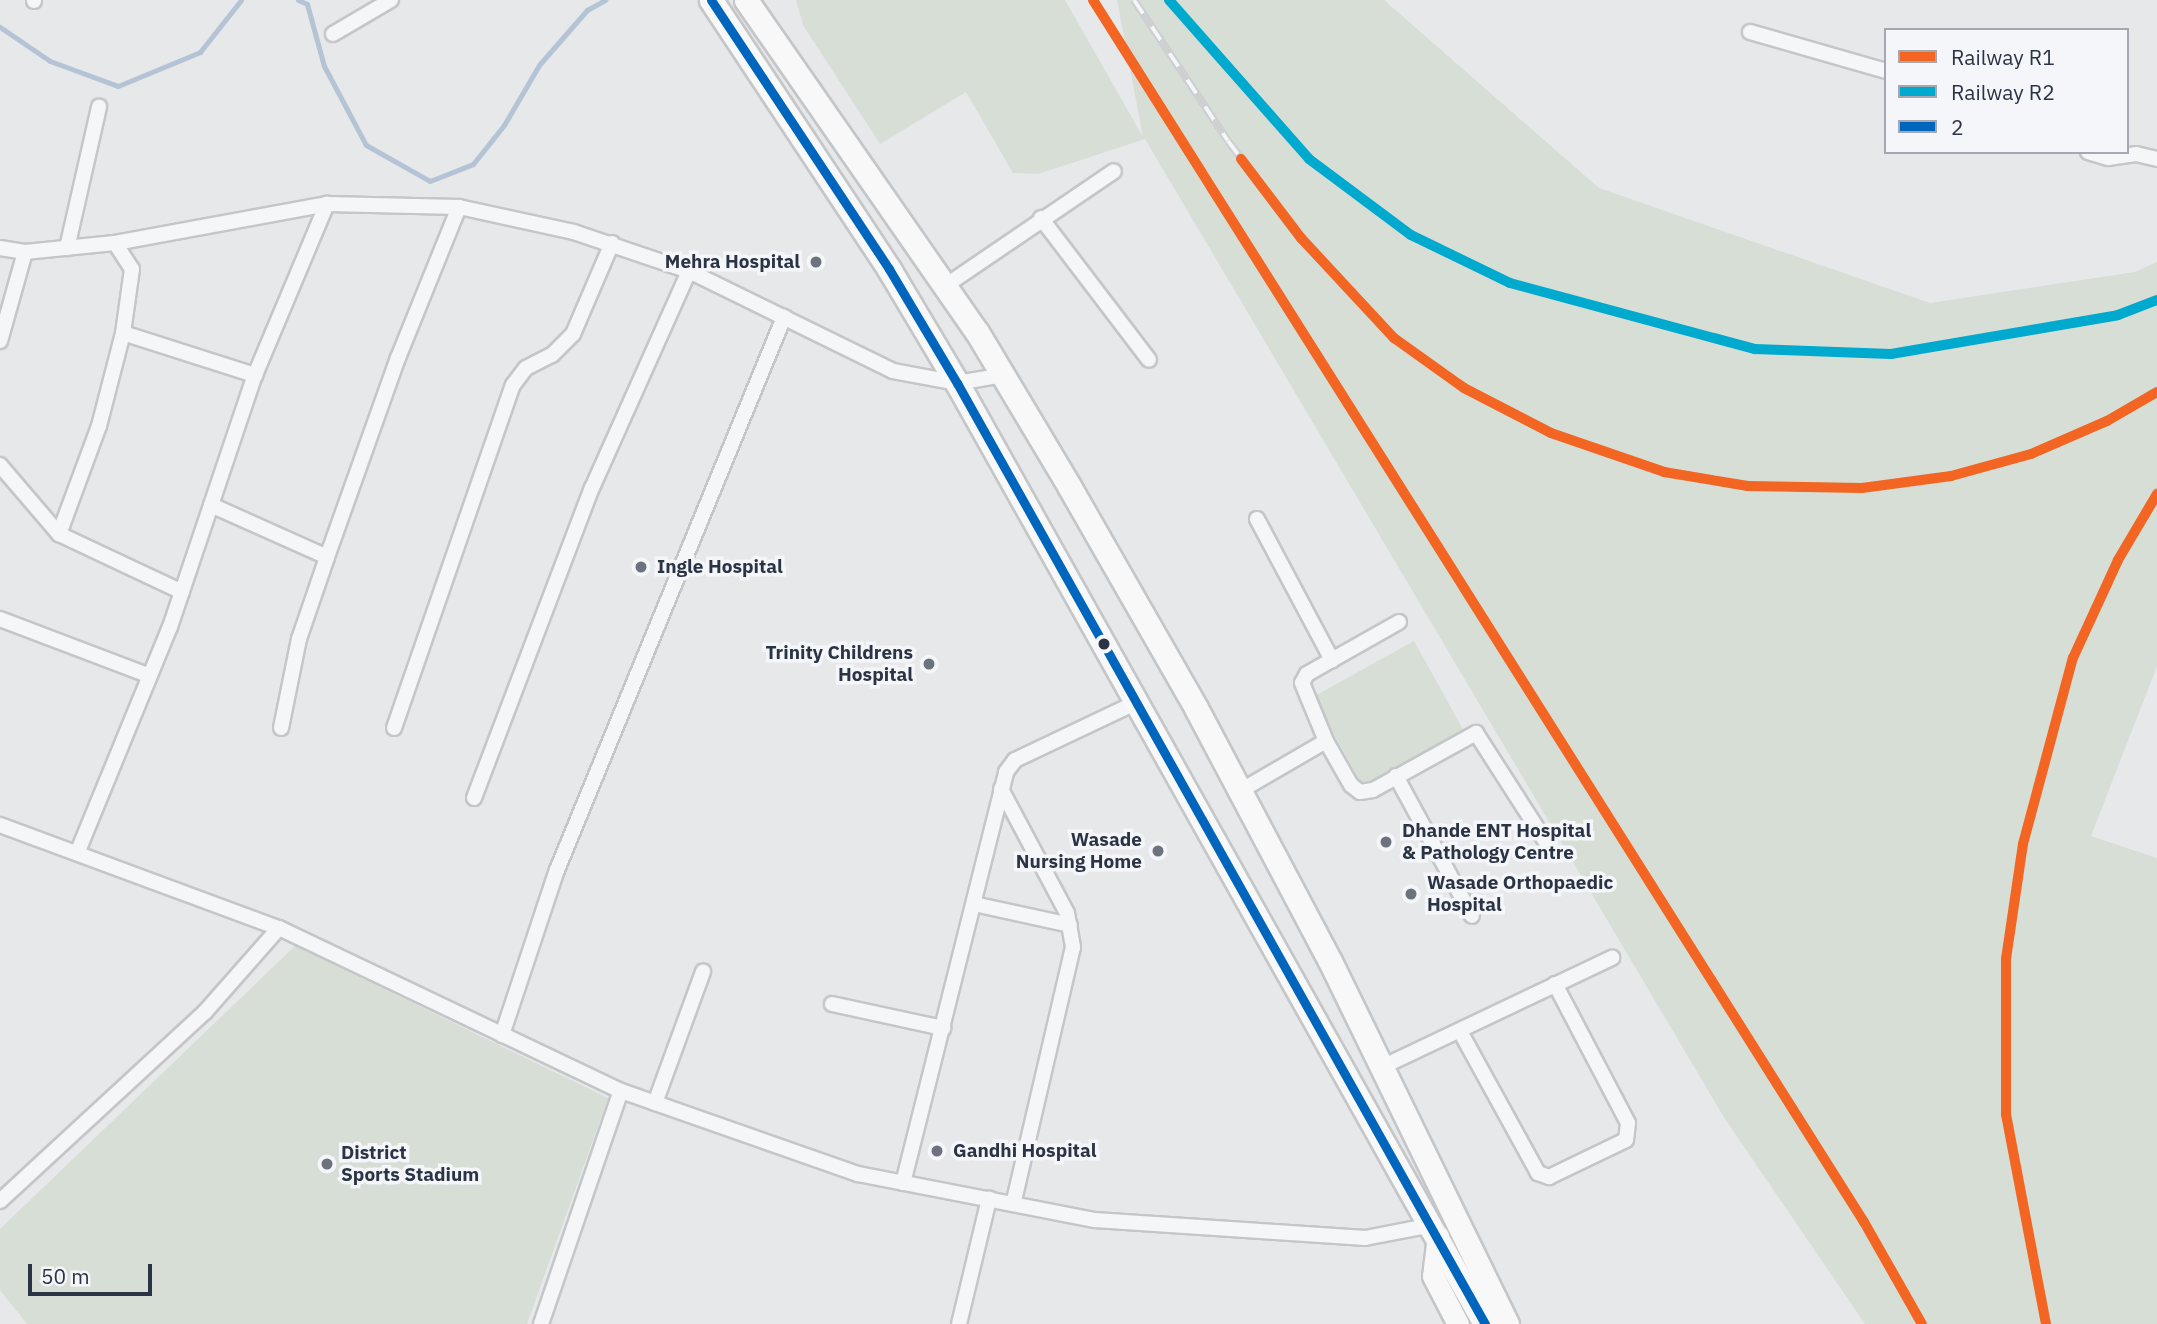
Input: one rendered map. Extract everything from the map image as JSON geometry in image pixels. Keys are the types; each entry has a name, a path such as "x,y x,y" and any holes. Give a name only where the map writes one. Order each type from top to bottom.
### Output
{"highway":[{"path":"746,0 1004,375 1240,791 1382,1067 1507,1324"},
{"path":"713,2 889,270 957,383 1485,1324"}],"main road":[{"path":"1435,1231 1433,1276 1458,1324"}],"street":[{"path":"333,34 391,0"},
{"path":"1750,32 1884,70"},
{"path":"67,248 99,107"},
{"path":"2095,154 2108,158 2136,154 2157,159"},
{"path":"945,286 1041,218 1114,171"},
{"path":"0,248 25,252 115,243 327,204 459,207 612,243 689,271 893,371 957,383 1004,375"},
{"path":"78,851 182,592 255,375 327,204"},
{"path":"281,728 299,639 327,557 398,358 459,207"},
{"path":"1041,218 1149,360"},
{"path":"59,534 96,435 123,333 132,269 115,243"},
{"path":"394,728 513,385 526,368 552,355 573,334 612,243"},
{"path":"0,341 25,252"},
{"path":"474,798 592,488 689,271"},
{"path":"502,1035 556,870 784,317"},
{"path":"123,333 255,375"},
{"path":"0,465 59,534 182,592"},
{"path":"211,505 327,557"},
{"path":"1257,519 1332,660"},
{"path":"0,619 150,676"},
{"path":"1399,622 1332,660 1302,683 1326,741 1360,792 1476,733 1548,845"},
{"path":"903,1183 1001,789 1016,760 1137,702"},
{"path":"1240,791 1326,741"},
{"path":"1396,776 1472,916"},
{"path":"1001,789 1070,925 1071,959 1013,1204"},
{"path":"0,825 78,851 279,928 621,1091 858,1174 1095,1220 1365,1238 1435,1231"},
{"path":"974,904 1070,925"},
{"path":"0,1201 205,1012 279,928"},
{"path":"1382,1067 1461,1033 1612,958"},
{"path":"655,1103 703,972"},
{"path":"1461,1033 1538,1173 1549,1177 1626,1140 1629,1123 1555,984"},
{"path":"832,1004 943,1028"},
{"path":"545,1323 621,1091"},
{"path":"959,1324 989,1199"}],"shaded area":[{"path":"796,0 1065,0 1143,137 1117,0 1384,0 1599,188 1930,303 2135,272 2157,262 2157,666 2091,836 2157,858 2157,1324 1865,1324 1725,1119 1145,139 1038,174 1013,173 966,92 880,144 803,25"},
{"path":"1414,641 1464,732 1364,788 1313,697"},
{"name":"District Sports Stadium","path":"295,946 608,1098 527,1324 27,1324 0,1290 0,1229"}],"waterway":[{"path":"0,27 50,61 118,86 200,52 241,0"},
{"path":"298,0 307,4 324,66 366,145 430,181 473,164 504,125 539,65 587,10 605,0"}],"railway":[{"path":"1134,0 1228,141 1301,238 1394,338 1464,388 1551,433 1664,472 1748,486 1862,488 1951,476 2031,454 2107,421 2157,392"},
{"path":"1169,0 1309,159 1411,235 1510,283 1755,349 1891,354 2118,315 2157,300"},
{"path":"2046,1324 2006,1114 2006,959 2023,844 2073,658 2118,560 2157,494"}],"rail line":[{"name":"R1","path":"1093,0 1864,1222 1922,1324"},
{"name":"R2","path":"1169,0 1309,159 1411,235 1510,283 1755,349 1891,354 2118,315 2157,300"},
{"name":"R1","path":"1241,159 1301,238 1394,338 1464,388 1551,433 1664,472 1748,486 1862,488 1951,476 2031,454 2107,421 2157,392"},
{"name":"R1","path":"2046,1324 2006,1114 2006,959 2023,844 2073,658 2118,560 2157,494"}],"transit line":[{"name":"2","path":"711,0 889,269 957,383 1485,1324"}],"place":[{"name":"Mehra Hospital","path":"816,262"},
{"name":"Ingle Hospital","path":"641,567"},
{"name":"Trinity Childrens Hospital","path":"929,664"},
{"name":"Dhande ENT Hospital & Pathology Centre","path":"1386,842"},
{"name":"Wasade Nursing Home","path":"1158,851"},
{"name":"Wasade Orthopaedic Hospital","path":"1411,894"},
{"name":"Gandhi Hospital","path":"937,1151"},
{"name":"District Sports Stadium","path":"327,1164"}]}
